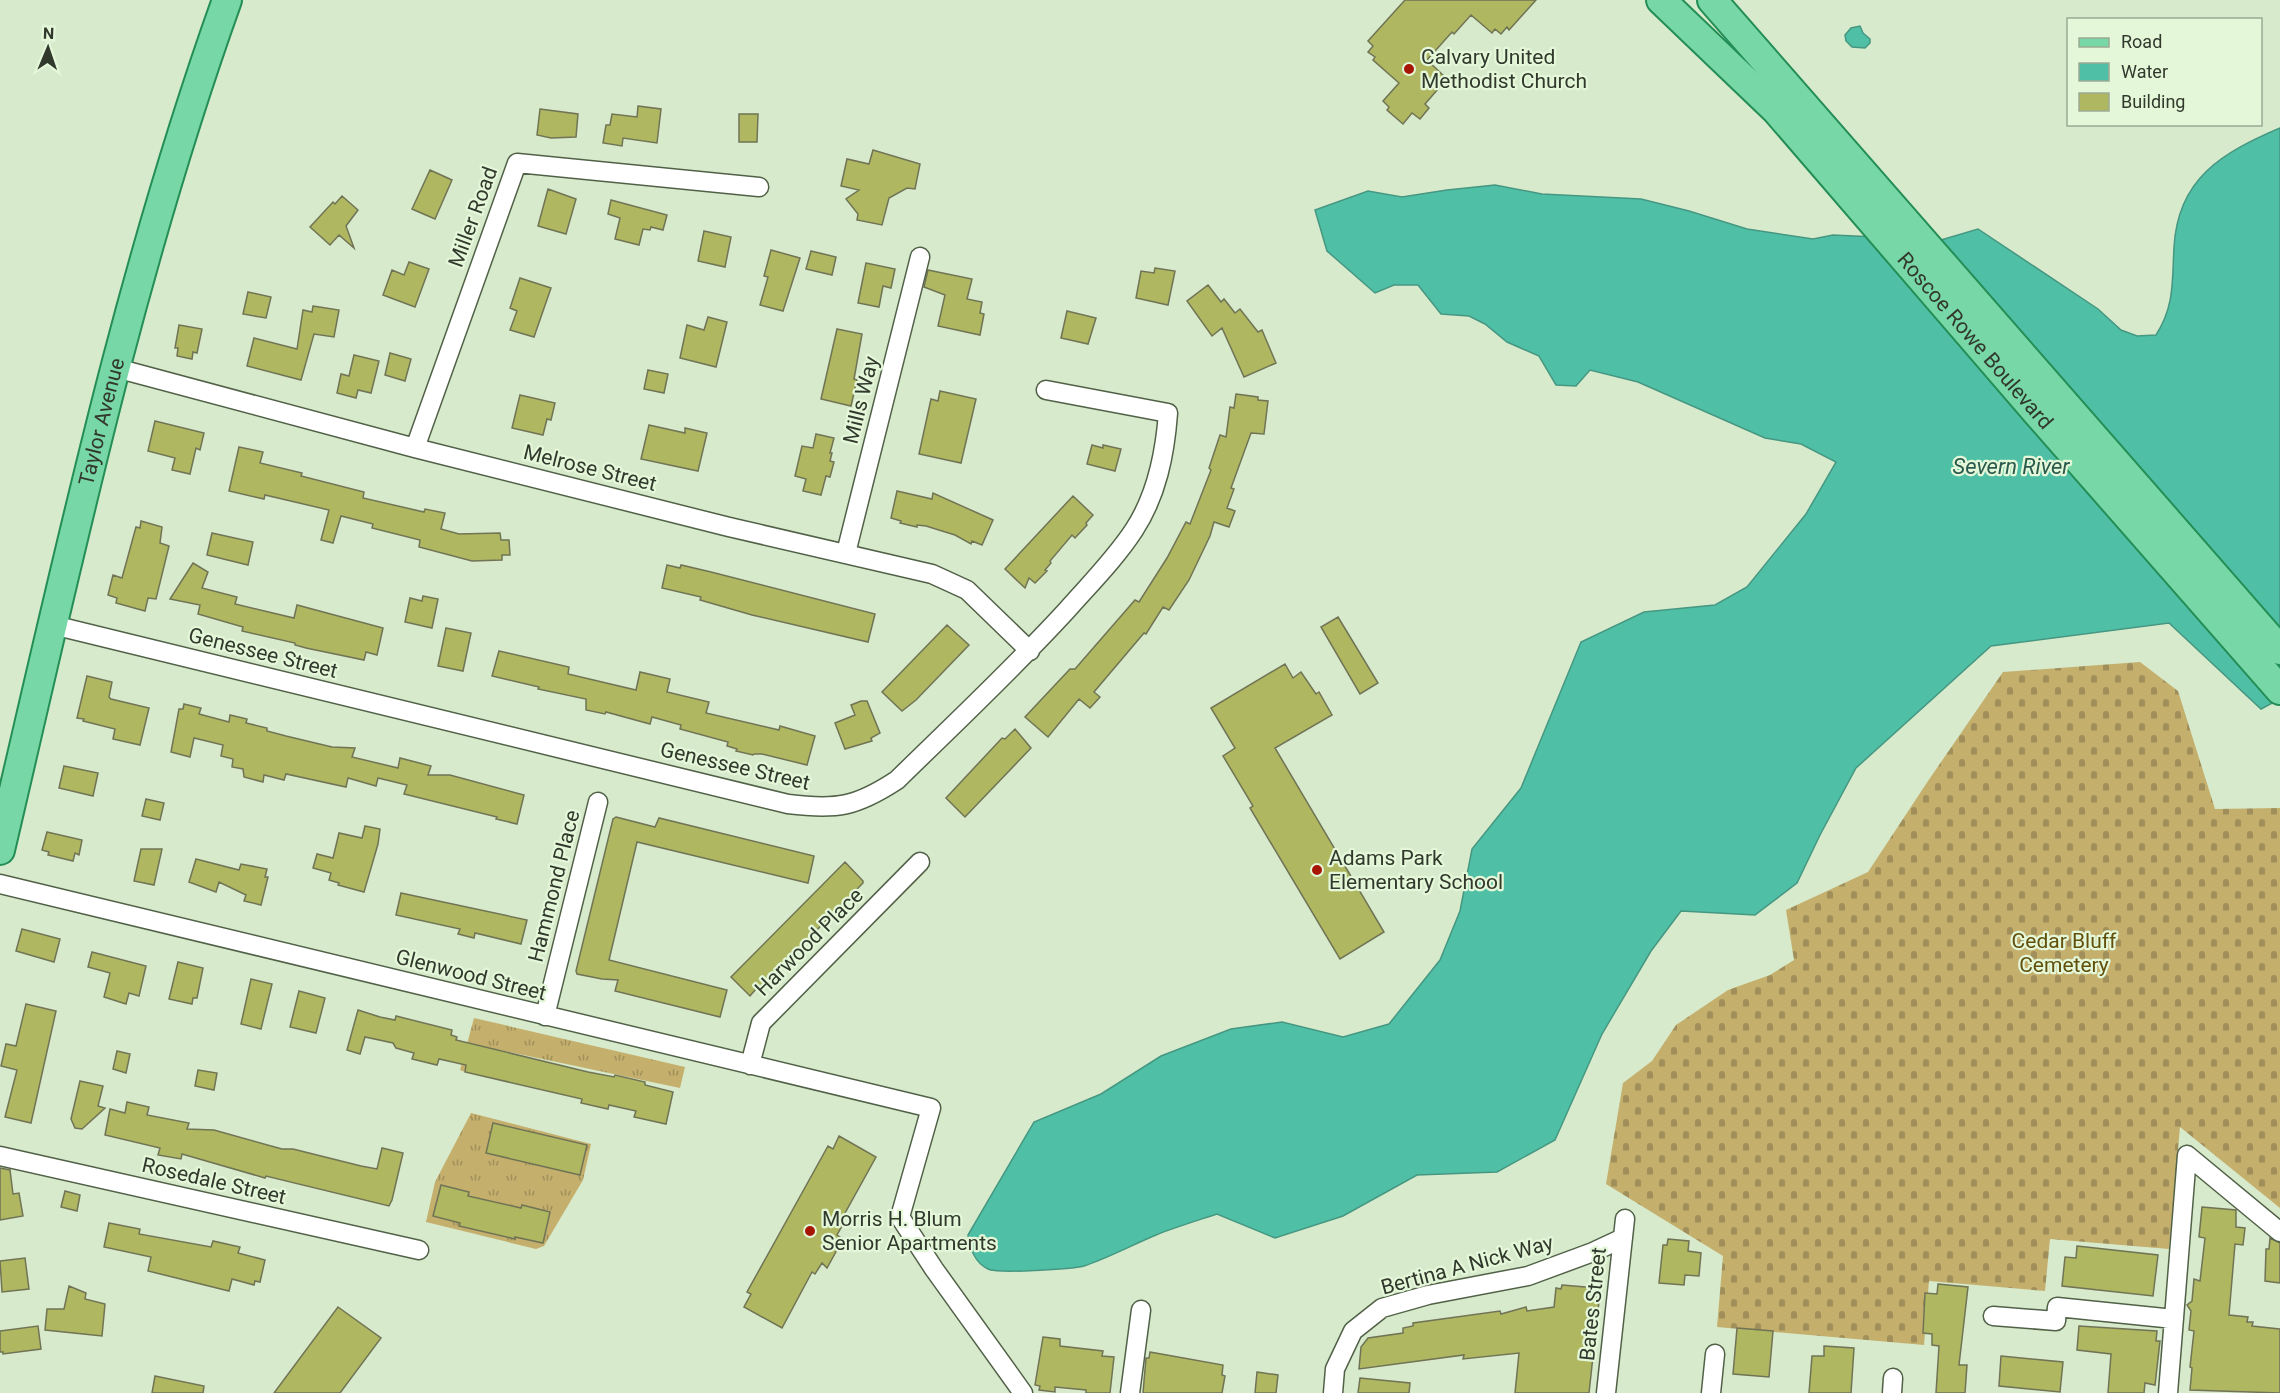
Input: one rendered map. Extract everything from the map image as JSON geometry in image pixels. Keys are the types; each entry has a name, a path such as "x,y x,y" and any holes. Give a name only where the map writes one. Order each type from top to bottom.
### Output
{"main road":[{"name":"Taylor Avenue","path":"0,850 53,625 150,238 227,0"},
{"name":"Roscoe Rowe Boulevard","path":"1661,0 1777,111 1848,173 2280,650"},
{"name":"Roscoe Rowe Boulevard","path":"1712,0 2039,415 2280,690"}],"street":[{"name":"Miller Road","path":"415,448 517,163 759,187"},
{"name":"Mills Way","path":"846,553 920,257"},
{"name":"Melrose Street","path":"116,368 415,448 729,527 932,574 967,590 1029,651"},
{"name":"Genessee Street","path":"53,625 788,804 818,808 845,806 872,796 897,780 1029,651 1110,563 1135,529 1152,495 1165,453 1168,414 1046,390"},
{"name":"Hammond Place","path":"545,1016 598,802"},
{"name":"Harwood Place","path":"750,1065 761,1023 920,862"},
{"name":"Glenwood Street","path":"0,884 931,1108 900,1217 934,1269 1023,1393"},
{"path":"2168,1393 2187,1155 2280,1232"},
{"name":"Rosedale Street","path":"0,1156 419,1250"},
{"name":"Bates Street","path":"1606,1393 1625,1219"},
{"name":"Bertina A Nick Way","path":"1333,1393 1335,1369 1353,1331 1382,1308 1428,1295 1528,1276 1593,1252 1623,1238"},
{"path":"1993,1316 2056,1321 2057,1307 2174,1319"},
{"path":"1130,1393 1141,1310"},
{"path":"1711,1393 1715,1354"}],"green space":[{"name":"Cedar Bluff Cemetery","path":"2140,662 2178,691 2215,809 2280,808 2280,1208 2180,1127 2169,1249 2050,1239 2045,1291 1929,1281 1924,1345 1717,1327 1723,1256 1606,1184 1623,1083 1652,1061 1676,1025 1728,990 1770,975 1794,960 1786,910 1868,872 2003,672"},
{"path":"474,1018 685,1067 680,1088 471,1044 465,1072 460,1070"},
{"path":"471,1113 591,1144 583,1180 544,1246 536,1249 426,1222 435,1182"}],"water":[{"path":"1860,26 1863,33 1870,39 1870,43 1865,48 1852,47 1846,41 1845,35 1851,28"},
{"name":"Severn River","path":"2280,128 2280,699 2261,709 2169,623 1991,646 1856,768 1797,883 1755,915 1681,911 1651,951 1602,1034 1555,1140 1497,1172 1417,1175 1343,1216 1275,1238 1217,1214 1156,1235 1084,1266 1051,1270 1005,1271 988,1269 976,1259 968,1235 1034,1122 1101,1094 1161,1056 1231,1029 1282,1022 1343,1037 1389,1024 1440,960 1460,911 1472,849 1521,788 1581,642 1644,612 1715,605 1747,587 1806,514 1836,462 1801,444 1765,438 1638,382 1590,370 1576,386 1556,385 1539,356 1507,342 1485,324 1469,316 1441,314 1418,285 1394,285 1375,293 1327,251 1315,210 1368,191 1402,197 1495,185 1542,194 1641,199 1747,229 1813,239 1833,235 1941,240 1978,229 2098,309 2121,330 2137,336 2156,335 2170,303 2177,223 2184,203 2194,186 2222,158"}],"building":[{"name":"Calvary United Methodist Church","path":"1405,0 1536,0 1509,30 1507,27 1501,34 1495,29 1492,33 1471,15 1454,34 1452,32 1427,60 1445,77 1443,79 1445,81 1425,104 1429,108 1420,119 1412,113 1403,124 1387,110 1389,107 1383,101 1399,83 1373,60 1375,57 1368,52 1373,46 1368,41"},
{"path":"638,106 661,109 657,143 623,138 622,146 603,143 606,125 610,125 612,114 637,117"},
{"path":"540,109 578,114 576,137 551,138 537,135"},
{"path":"739,114 758,114 757,142 739,142"},
{"path":"873,150 920,164 915,189 907,188 889,198 882,225 857,220 858,214 846,199 859,190 841,186 847,159 869,164"},
{"path":"430,170 452,180 435,219 412,209"},
{"path":"548,189 576,199 566,234 538,226"},
{"path":"342,196 358,210 346,226 354,248 339,235 330,245 310,227 333,202 335,204"},
{"path":"611,200 667,215 663,230 651,227 650,230 643,229 639,245 615,239 620,218 608,214"},
{"path":"704,231 731,237 725,267 698,261"},
{"path":"771,250 800,258 783,311 760,305 768,277 764,276"},
{"path":"811,251 836,257 832,275 806,269"},
{"path":"409,262 429,269 415,307 383,295 392,270 404,275"},
{"path":"866,263 895,269 891,288 883,286 879,307 858,303"},
{"path":"1155,268 1175,271 1168,305 1136,298 1141,271 1154,273"},
{"path":"928,270 972,279 967,299 982,302 980,313 984,314 980,335 938,326 945,295 924,287"},
{"path":"520,278 551,288 534,337 510,330 517,311 510,308"},
{"path":"1208,285 1221,302 1224,299 1235,313 1240,309 1258,332 1262,330 1276,363 1244,377 1222,328 1212,336 1187,301"},
{"path":"248,292 271,297 266,318 243,314"},
{"path":"313,306 339,310 334,337 314,334 301,380 247,366 254,338 297,349 303,310 312,312"},
{"path":"1067,311 1096,318 1088,344 1061,338"},
{"path":"708,317 727,322 716,367 680,358 687,325 704,330"},
{"path":"179,325 202,329 197,353 193,352 192,359 177,356 178,348 175,348"},
{"path":"837,329 862,334 854,379 857,380 851,406 821,399"},
{"path":"390,353 411,359 405,381 385,375"},
{"path":"354,355 379,361 371,393 358,390 356,398 337,393 341,374 349,376"},
{"path":"648,370 668,374 664,393 644,389"},
{"path":"940,391 976,399 961,463 919,454 931,399 938,401"},
{"path":"1236,394 1268,401 1264,434 1251,433 1231,488 1234,489 1227,508 1235,511 1229,527 1214,522 1210,536 1189,580 1169,610 1163,607 1146,634 1144,633 1094,692 1100,697 1090,708 1079,699 1048,737 1025,717 1070,669 1075,669 1135,600 1139,602 1167,558 1186,522 1190,524 1211,470 1209,468 1220,435 1226,437 1230,407 1234,408"},
{"path":"520,395 555,403 551,420 547,419 543,435 512,428"},
{"path":"155,421 204,433 200,450 196,448 190,474 172,470 175,458 148,451"},
{"path":"649,425 685,433 685,428 707,433 698,471 641,459"},
{"path":"816,434 834,438 830,461 834,462 830,477 826,476 821,495 803,491 806,479 795,476 802,446 813,448"},
{"path":"1092,445 1121,449 1115,471 1087,464"},
{"path":"239,447 263,452 260,463 364,492 363,498 424,512 425,509 445,513 441,529 459,534 500,533 501,540 509,540 510,555 502,555 502,560 472,561 419,547 420,540 372,528 373,524 341,516 333,543 321,540 329,510 265,495 264,499 229,491"},
{"path":"897,491 932,499 933,493 993,520 982,545 972,541 971,544 955,535 926,526 917,525 917,527 891,518"},
{"path":"1073,496 1093,515 1075,538 1072,535 1050,561 1051,563 1045,570 1047,571 1035,583 1029,578 1025,588 1005,569"},
{"path":"141,521 162,527 160,543 169,546 156,599 148,598 145,611 116,603 117,598 108,595 113,575 122,578 136,527 140,528"},
{"path":"212,533 253,542 248,565 207,555"},
{"path":"193,563 208,572 202,588 237,597 235,604 294,618 297,605 383,628 377,655 366,652 364,660 306,648 295,645 295,643 242,631 243,627 198,614 200,605 170,599"},
{"path":"667,565 680,568 681,565 711,572 875,614 868,642 752,615 700,600 701,597 662,588"},
{"path":"423,596 438,599 432,628 405,622 410,598 422,601"},
{"path":"1338,617 1378,683 1360,694 1321,627"},
{"path":"947,625 969,645 916,700 902,711 882,692"},
{"path":"446,628 471,633 463,671 438,666"},
{"path":"499,651 569,667 568,674 636,690 640,672 670,679 667,692 709,702 706,713 779,730 780,726 815,736 807,765 762,754 753,755 736,751 737,749 727,746 728,742 680,729 681,725 652,717 650,724 606,712 605,714 586,710 586,699 492,676"},
{"name":"Adams Park Elementary School","path":"1285,664 1293,678 1301,672 1316,694 1319,692 1332,715 1275,748 1384,932 1340,959 1250,808 1253,806 1223,756 1235,748 1211,708"},
{"path":"87,676 112,682 109,697 111,699 149,708 140,745 113,739 115,729 77,718"},
{"path":"867,701 880,733 871,738 872,741 845,749 835,723 855,715 851,705"},
{"path":"184,704 201,708 199,714 229,722 230,715 247,719 246,723 267,728 267,731 332,747 355,748 352,757 398,768 400,758 431,766 428,775 450,775 524,795 517,824 404,794 407,785 378,778 376,786 348,778 346,787 286,774 284,780 264,775 263,782 244,777 243,769 232,767 233,759 221,756 223,745 194,738 190,757 171,752 179,709 183,709"},
{"path":"1015,729 1031,748 965,817 946,798 1002,738 1005,739"},
{"path":"64,766 98,773 93,796 59,788"},
{"path":"146,799 164,803 160,820 142,816"},
{"path":"616,817 655,827 659,818 814,856 808,883 637,842 609,960 727,990 720,1017 615,991 618,980 577,974 613,819"},
{"path":"365,826 380,829 364,892 338,885 339,883 329,880 331,873 313,868 317,854 333,858 339,833 362,838"},
{"path":"47,832 82,840 79,855 75,853 73,861 48,855 49,852 42,850"},
{"path":"141,849 162,849 154,885 134,881"},
{"path":"196,859 239,870 241,864 267,869 265,877 268,877 261,905 244,901 246,895 219,882 216,892 189,882"},
{"path":"845,862 863,883 750,996 731,977"},
{"path":"401,893 527,920 521,944 475,933 474,938 458,934 460,929 396,915"},
{"path":"22,929 60,939 54,962 16,951"},
{"path":"92,952 146,966 139,996 129,993 126,1004 104,997 110,973 88,967"},
{"path":"178,962 203,968 197,998 193,998 192,1004 169,999"},
{"path":"251,979 272,984 261,1029 241,1024"},
{"path":"299,991 325,998 316,1033 290,1027"},
{"path":"26,1004 56,1011 31,1123 5,1117 17,1070 1,1066 6,1044 16,1046"},
{"path":"358,1010 380,1017 395,1020 396,1016 452,1030 451,1035 457,1037 456,1040 588,1072 645,1082 645,1085 673,1092 666,1124 634,1117 636,1111 609,1105 608,1109 581,1103 582,1099 465,1072 466,1065 439,1059 437,1065 412,1059 414,1053 396,1048 393,1043 365,1037 360,1054 347,1050"},
{"path":"117,1051 130,1054 126,1073 113,1069"},
{"path":"198,1070 217,1073 214,1090 195,1086"},
{"path":"80,1081 103,1086 98,1106 105,1108 82,1129 75,1128 71,1119"},
{"path":"127,1102 149,1107 147,1115 189,1123 187,1129 214,1130 282,1149 293,1149 377,1169 382,1148 403,1153 392,1200 389,1206 266,1176 265,1178 182,1154 181,1159 158,1155 160,1148 105,1135 110,1109 125,1113"},
{"path":"493,1123 587,1145 580,1175 486,1153"},
{"name":"Morris H. Blum Senior Apartments","path":"839,1136 876,1157 839,1224 842,1226 837,1235 843,1239 827,1268 822,1263 815,1274 812,1272 782,1328 744,1307 751,1294 747,1292 828,1146 833,1149"},
{"path":"0,1168 10,1170 13,1194 19,1193 23,1216 0,1220"},
{"path":"441,1185 469,1192 468,1196 550,1212 543,1243 459,1226 460,1223 433,1216"},
{"path":"65,1191 80,1195 77,1211 61,1207"},
{"path":"2202,1207 2236,1210 2236,1227 2245,1228 2243,1245 2235,1244 2229,1315 2248,1317 2247,1322 2253,1322 2252,1326 2280,1329 2280,1393 2190,1390 2194,1331 2189,1330 2191,1311 2187,1305 2192,1301 2194,1279 2200,1281 2205,1238 2199,1237"},
{"path":"109,1223 140,1229 139,1234 211,1247 213,1241 240,1247 238,1253 265,1260 260,1282 255,1281 254,1285 232,1279 229,1291 148,1271 151,1257 104,1247"},
{"path":"2270,1238 2280,1243 2280,1283 2265,1281 2266,1249 2269,1249"},
{"path":"1668,1239 1689,1241 1688,1251 1701,1253 1699,1276 1685,1275 1684,1285 1659,1283 1663,1245 1667,1245"},
{"path":"2077,1246 2158,1255 2153,1296 2062,1286 2065,1257 2076,1258"},
{"path":"25,1258 29,1289 2,1292 0,1261"},
{"path":"1938,1284 1968,1287 1959,1365 1967,1365 1965,1393 1936,1393 1939,1346 1932,1345 1932,1334 1923,1333 1925,1293 1937,1294"},
{"path":"1562,1285 1597,1288 1596,1300 1599,1301 1589,1393 1515,1393 1519,1353 1463,1359 1464,1355 1359,1369 1361,1347 1368,1338 1403,1333 1403,1328 1413,1326 1413,1323 1500,1311 1501,1314 1526,1307 1527,1311 1554,1307 1556,1288 1561,1289"},
{"path":"69,1286 86,1293 85,1299 105,1304 102,1336 45,1330 47,1309 64,1309"},
{"path":"338,1307 381,1338 340,1393 274,1393"},
{"path":"38,1326 41,1349 3,1354 0,1352 0,1331"},
{"path":"2079,1326 2157,1331 2156,1341 2160,1341 2155,1385 2145,1383 2144,1393 2108,1393 2111,1354 2077,1350"},
{"path":"1737,1328 1773,1331 1769,1377 1733,1374"},
{"path":"1043,1337 1060,1339 1060,1346 1103,1351 1102,1356 1114,1357 1110,1393 1086,1393 1086,1390 1055,1387 1055,1392 1039,1390 1040,1386 1035,1385"},
{"path":"1824,1346 1854,1348 1851,1393 1809,1393 1812,1356 1824,1356"},
{"path":"1150,1352 1223,1365 1222,1375 1225,1376 1222,1393 1143,1393 1146,1358 1149,1358"},
{"path":"2001,1356 2063,1362 2060,1392 1999,1386"},
{"path":"1257,1372 1278,1375 1276,1393 1255,1393"},
{"path":"155,1376 204,1386 203,1393 152,1393"},
{"path":"1360,1378 1410,1383 1409,1393 1358,1393"}],"place":[{"name":"Calvary United Methodist Church","path":"1409,69"},
{"name":"Adams Park Elementary School","path":"1317,870"},
{"name":"Morris H. Blum Senior Apartments","path":"810,1231"}]}
